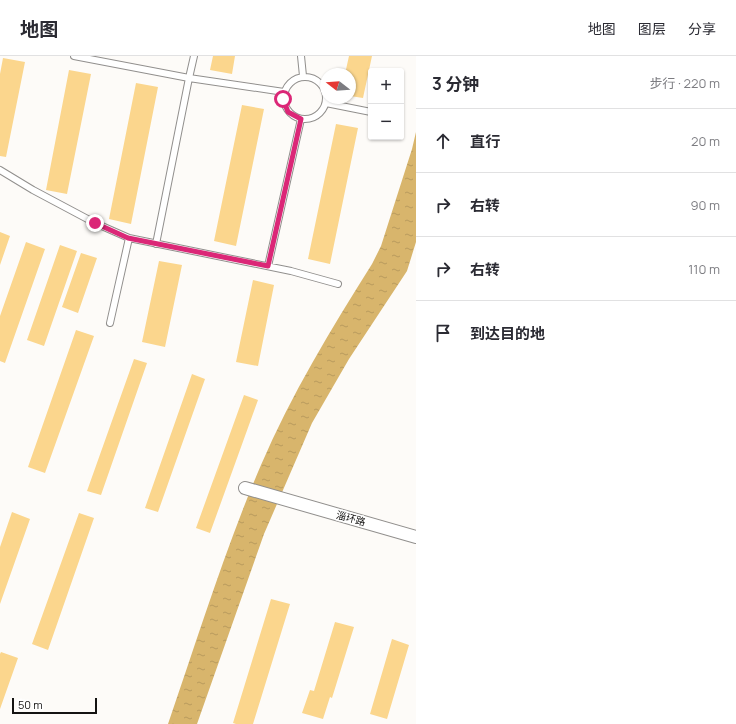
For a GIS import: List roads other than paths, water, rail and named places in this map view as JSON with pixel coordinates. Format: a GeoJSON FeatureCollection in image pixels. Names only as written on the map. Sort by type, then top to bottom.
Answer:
{"type":"FeatureCollection","features":[{"type":"Feature","properties":{"kind":"street","name":"淄环路"},"geometry":{"type":"LineString","coordinates":[[245,488],[416,537]]}},
{"type":"Feature","properties":{"kind":"lane"},"geometry":{"type":"LineString","coordinates":[[74,56],[189,78],[284,92]]}},
{"type":"Feature","properties":{"kind":"lane"},"geometry":{"type":"LineString","coordinates":[[156,244],[194,56]]}},
{"type":"Feature","properties":{"kind":"lane"},"geometry":{"type":"LineString","coordinates":[[301,56],[303,76]]}},
{"type":"Feature","properties":{"kind":"lane"},"geometry":{"type":"LineString","coordinates":[[320,83],[311,77],[303,76],[295,79],[288,84],[284,92],[283,99],[288,112],[301,119],[309,119],[316,116],[325,104]]}},
{"type":"Feature","properties":{"kind":"lane"},"geometry":{"type":"LineString","coordinates":[[331,104],[368,111]]}},
{"type":"Feature","properties":{"kind":"lane"},"geometry":{"type":"LineString","coordinates":[[268,266],[301,119]]}},
{"type":"Feature","properties":{"kind":"lane"},"geometry":{"type":"LineString","coordinates":[[0,170],[81,216],[128,238],[268,266],[338,284]]}},
{"type":"Feature","properties":{"kind":"lane"},"geometry":{"type":"LineString","coordinates":[[110,323],[128,238]]}},
{"type":"Feature","properties":{"kind":"water"},"geometry":{"type":"Polygon","coordinates":[[[416,132],[416,242],[407,271],[349,359],[312,423],[264,534],[197,724],[168,724],[224,561],[261,465],[298,388],[372,264],[381,246],[416,132]]]}}]}
